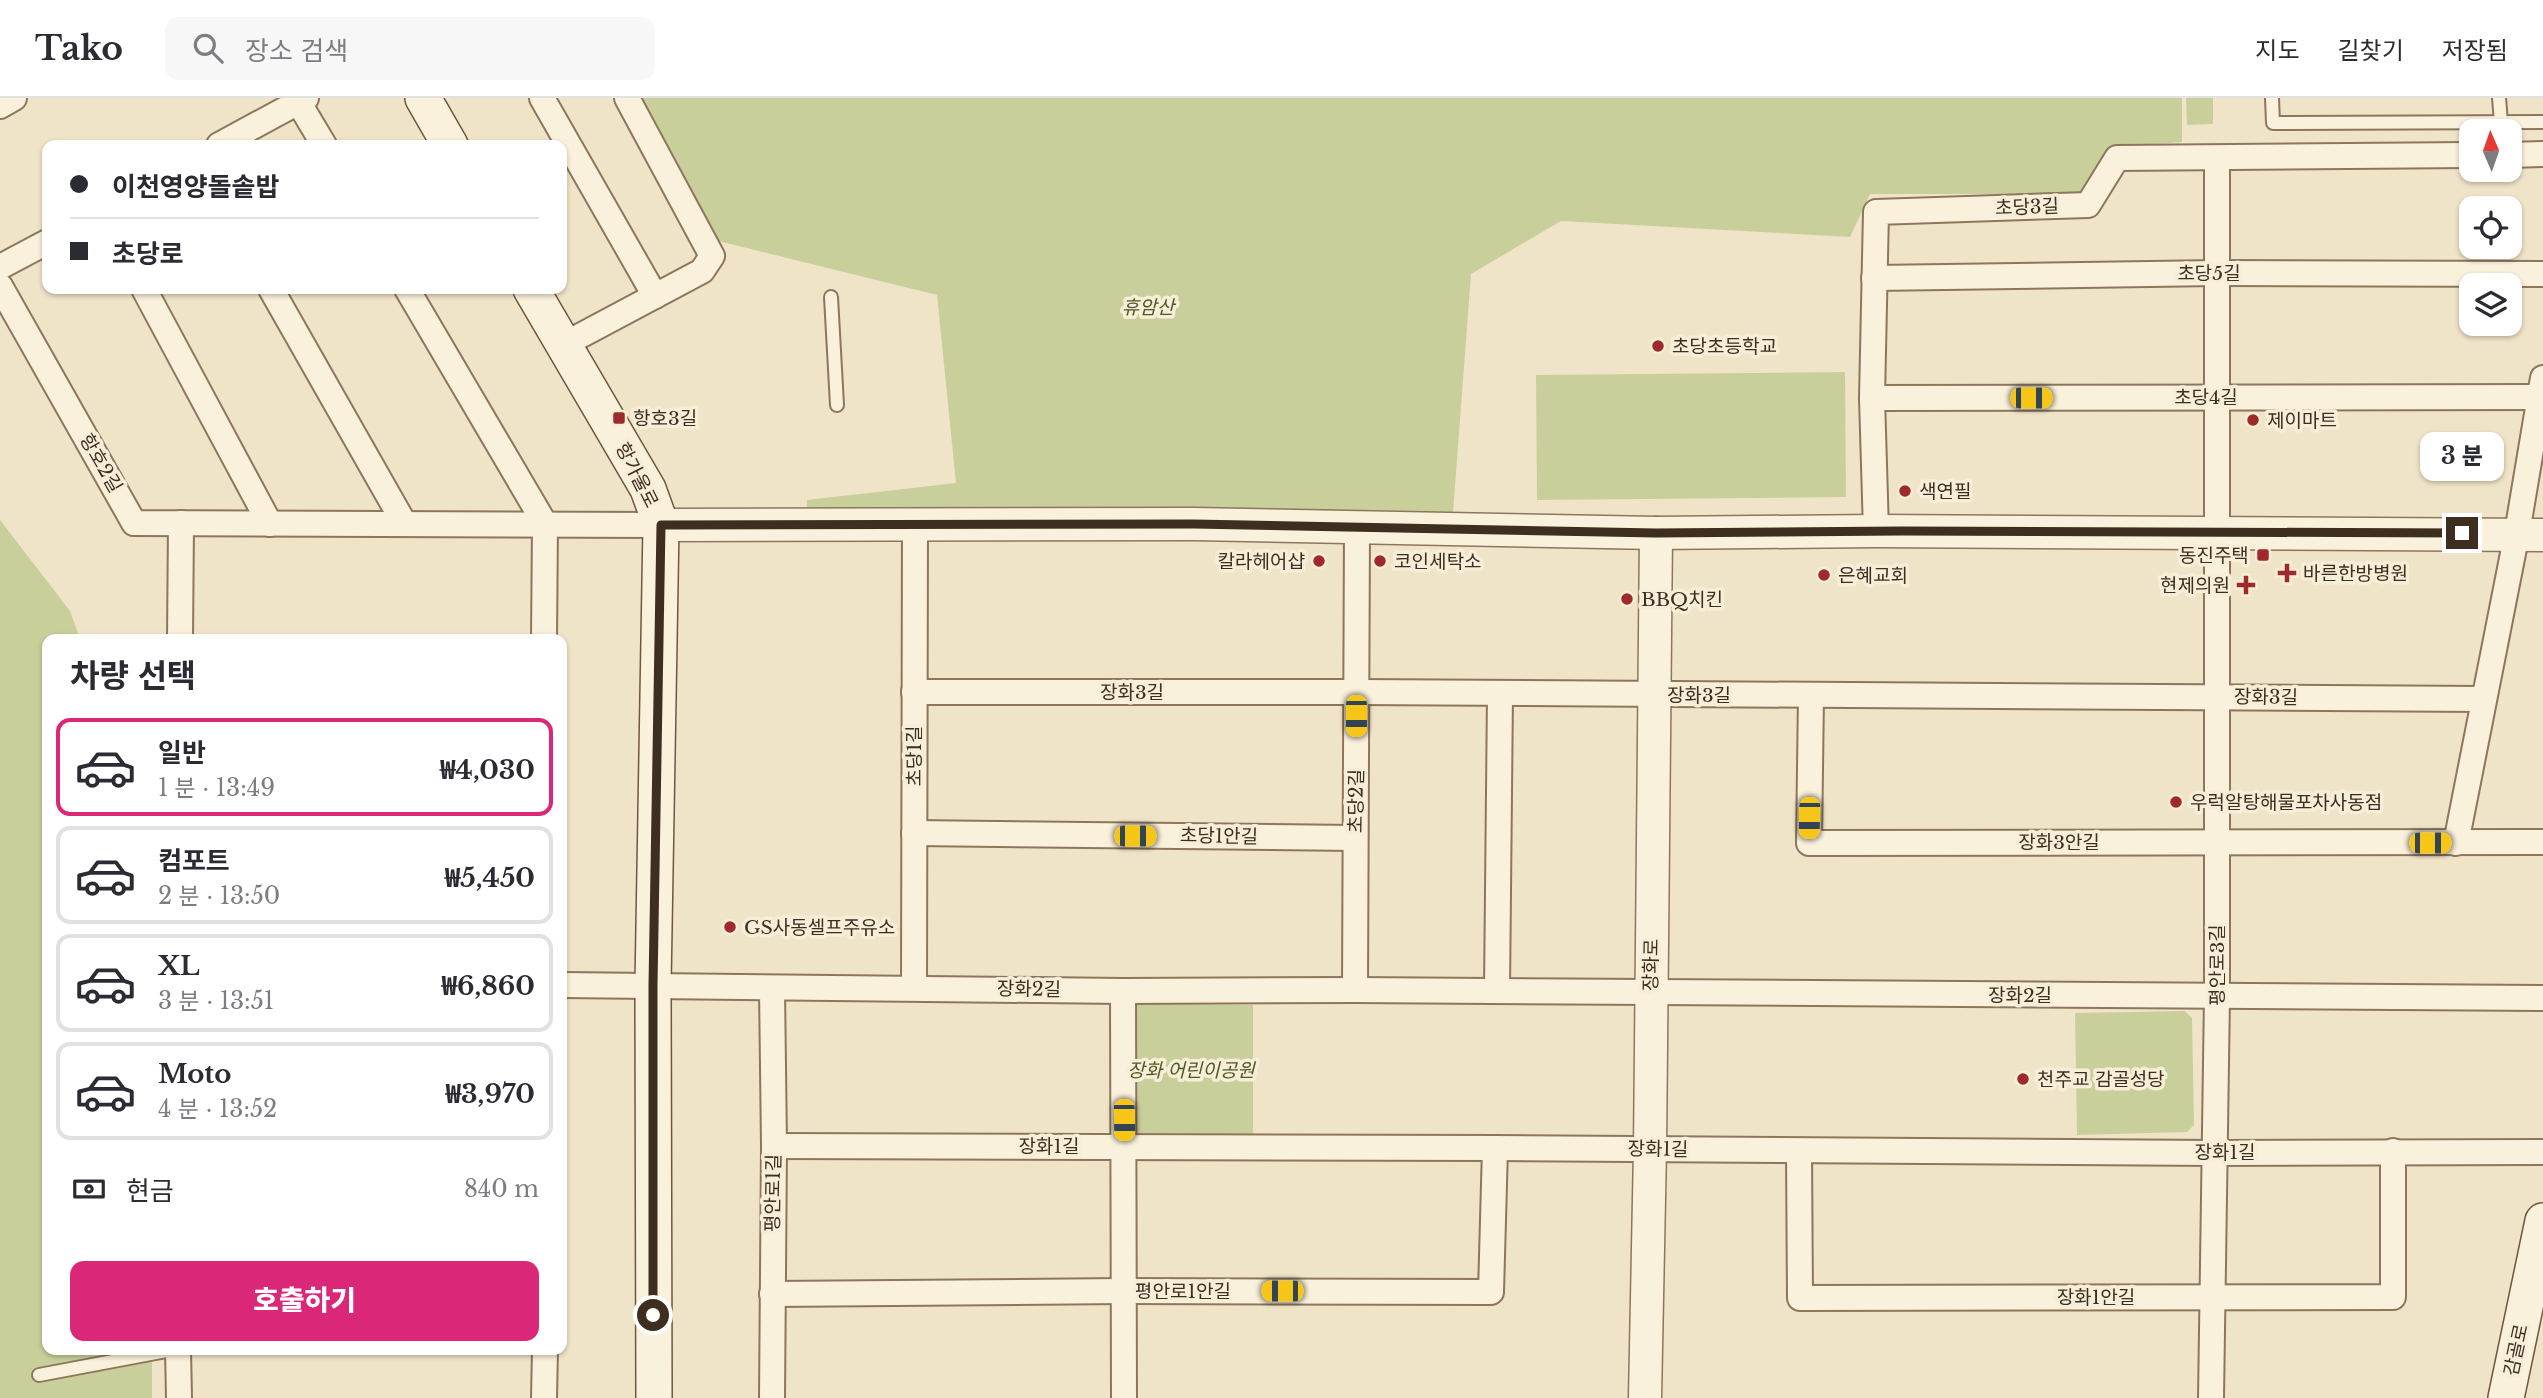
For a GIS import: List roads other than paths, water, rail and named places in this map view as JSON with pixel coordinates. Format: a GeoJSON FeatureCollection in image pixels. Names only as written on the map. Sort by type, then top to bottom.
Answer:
{"type":"FeatureCollection","features":[{"type":"Feature","properties":{"kind":"main road"},"geometry":{"type":"LineString","coordinates":[[423,98],[447,140]]}},
{"type":"Feature","properties":{"kind":"main road","name":"항가울로"},"geometry":{"type":"LineString","coordinates":[[534,294],[648,489],[661,525],[653,985],[653,1398]]}},
{"type":"Feature","properties":{"kind":"main road","name":"감골로"},"geometry":{"type":"LineString","coordinates":[[2506,1398],[2543,1221]]}},
{"type":"Feature","properties":{"kind":"main road","name":"감골로"},"geometry":{"type":"LineString","coordinates":[[2527,1398],[2543,1324]]}},
{"type":"Feature","properties":{"kind":"street"},"geometry":{"type":"LineString","coordinates":[[0,106],[14,98]]}},
{"type":"Feature","properties":{"kind":"street"},"geometry":{"type":"LineString","coordinates":[[542,98],[566,140]]}},
{"type":"Feature","properties":{"kind":"street"},"geometry":{"type":"LineString","coordinates":[[563,345],[702,271],[712,256],[627,98]]}},
{"type":"Feature","properties":{"kind":"street"},"geometry":{"type":"LineString","coordinates":[[228,140],[300,99],[321,140]]}},
{"type":"Feature","properties":{"kind":"street"},"geometry":{"type":"LineString","coordinates":[[567,142],[655,296]]}},
{"type":"Feature","properties":{"kind":"street"},"geometry":{"type":"LineString","coordinates":[[2522,155],[2543,154]]}},
{"type":"Feature","properties":{"kind":"street","name":"초당3길"},"geometry":{"type":"LineString","coordinates":[[1876,531],[1872,398],[1875,212],[2088,205],[2118,158],[2459,155]]}},
{"type":"Feature","properties":{"kind":"street","name":"평안로3길"},"geometry":{"type":"LineString","coordinates":[[2211,1398],[2217,996],[2217,159]]}},
{"type":"Feature","properties":{"kind":"street"},"geometry":{"type":"LineString","coordinates":[[0,268],[42,245]]}},
{"type":"Feature","properties":{"kind":"street","name":"초당5길"},"geometry":{"type":"LineString","coordinates":[[1874,278],[2217,273],[2543,274]]}},
{"type":"Feature","properties":{"kind":"street","name":"항호2길"},"geometry":{"type":"LineString","coordinates":[[0,286],[134,523],[661,525]]}},
{"type":"Feature","properties":{"kind":"street"},"geometry":{"type":"LineString","coordinates":[[148,294],[270,524]]}},
{"type":"Feature","properties":{"kind":"street"},"geometry":{"type":"LineString","coordinates":[[274,294],[404,523]]}},
{"type":"Feature","properties":{"kind":"street"},"geometry":{"type":"LineString","coordinates":[[410,294],[545,524],[544,634]]}},
{"type":"Feature","properties":{"kind":"street"},"geometry":{"type":"LineString","coordinates":[[2456,843],[2483,699],[2530,534],[2541,388]]}},
{"type":"Feature","properties":{"kind":"street","name":"초당4길"},"geometry":{"type":"LineString","coordinates":[[1872,398],[2217,397],[2541,388]]}},
{"type":"Feature","properties":{"kind":"street"},"geometry":{"type":"LineString","coordinates":[[180,634],[181,523]]}},
{"type":"Feature","properties":{"kind":"street","name":"초당1길"},"geometry":{"type":"LineString","coordinates":[[914,988],[915,523]]}},
{"type":"Feature","properties":{"kind":"street"},"geometry":{"type":"LineString","coordinates":[[661,525],[1194,524],[1656,533],[1876,531],[2530,534]]}},
{"type":"Feature","properties":{"kind":"street","name":"초당2길"},"geometry":{"type":"LineString","coordinates":[[1355,990],[1357,528]]}},
{"type":"Feature","properties":{"kind":"street","name":"장화로"},"geometry":{"type":"LineString","coordinates":[[1645,1398],[1656,533]]}},
{"type":"Feature","properties":{"kind":"street","name":"장화3길"},"geometry":{"type":"LineString","coordinates":[[914,692],[2483,699]]}},
{"type":"Feature","properties":{"kind":"street"},"geometry":{"type":"LineString","coordinates":[[1497,991],[1500,693]]}},
{"type":"Feature","properties":{"kind":"street","name":"장화3안길"},"geometry":{"type":"LineString","coordinates":[[1811,695],[1808,843],[2543,842]]}},
{"type":"Feature","properties":{"kind":"street","name":"초당1안길"},"geometry":{"type":"LineString","coordinates":[[915,833],[1355,838]]}},
{"type":"Feature","properties":{"kind":"street","name":"장화2길"},"geometry":{"type":"LineString","coordinates":[[567,985],[1123,991],[1355,990],[2543,998]]}},
{"type":"Feature","properties":{"kind":"street","name":"평안로1길"},"geometry":{"type":"LineString","coordinates":[[772,988],[772,1398]]}},
{"type":"Feature","properties":{"kind":"street"},"geometry":{"type":"LineString","coordinates":[[1123,991],[1124,1398]]}},
{"type":"Feature","properties":{"kind":"street","name":"장화1길"},"geometry":{"type":"LineString","coordinates":[[774,1146],[2215,1153],[2543,1152]]}},
{"type":"Feature","properties":{"kind":"street","name":"평안로1안길"},"geometry":{"type":"LineString","coordinates":[[772,1294],[1491,1292],[1495,1148]]}},
{"type":"Feature","properties":{"kind":"street","name":"장화1안길"},"geometry":{"type":"LineString","coordinates":[[1799,1151],[1800,1298],[2393,1297],[2393,1151]]}},
{"type":"Feature","properties":{"kind":"street"},"geometry":{"type":"LineString","coordinates":[[178,1355],[180,1398]]}},
{"type":"Feature","properties":{"kind":"street"},"geometry":{"type":"LineString","coordinates":[[544,1398],[545,1355]]}},
{"type":"Feature","properties":{"kind":"lane"},"geometry":{"type":"LineString","coordinates":[[2272,98],[2273,123],[2459,122]]}},
{"type":"Feature","properties":{"kind":"lane"},"geometry":{"type":"LineString","coordinates":[[2499,98],[2501,119]]}},
{"type":"Feature","properties":{"kind":"lane"},"geometry":{"type":"LineString","coordinates":[[2522,122],[2543,122]]}},
{"type":"Feature","properties":{"kind":"lane"},"geometry":{"type":"LineString","coordinates":[[831,296],[837,405]]}},
{"type":"Feature","properties":{"kind":"lane"},"geometry":{"type":"LineString","coordinates":[[39,1375],[146,1355]]}},
{"type":"Feature","properties":{"kind":"place","name":"초당초등학교"},"geometry":{"type":"Point","coordinates":[1658,346]}},
{"type":"Feature","properties":{"kind":"place","name":"항호3길"},"geometry":{"type":"Point","coordinates":[619,418]}},
{"type":"Feature","properties":{"kind":"place","name":"제이마트"},"geometry":{"type":"Point","coordinates":[2253,420]}},
{"type":"Feature","properties":{"kind":"place","name":"색연필"},"geometry":{"type":"Point","coordinates":[1905,491]}},
{"type":"Feature","properties":{"kind":"place","name":"동진주택"},"geometry":{"type":"Point","coordinates":[2263,555]}},
{"type":"Feature","properties":{"kind":"place","name":"칼라헤어샵"},"geometry":{"type":"Point","coordinates":[1319,561]}},
{"type":"Feature","properties":{"kind":"place","name":"코인세탁소"},"geometry":{"type":"Point","coordinates":[1380,561]}},
{"type":"Feature","properties":{"kind":"place","name":"바른한방병원"},"geometry":{"type":"Point","coordinates":[2287,573]}},
{"type":"Feature","properties":{"kind":"place","name":"은혜교회"},"geometry":{"type":"Point","coordinates":[1824,575]}},
{"type":"Feature","properties":{"kind":"place","name":"현제의원"},"geometry":{"type":"Point","coordinates":[2246,585]}},
{"type":"Feature","properties":{"kind":"place","name":"BBQ치킨"},"geometry":{"type":"Point","coordinates":[1627,599]}},
{"type":"Feature","properties":{"kind":"place","name":"우럭알탕해물포차사동점"},"geometry":{"type":"Point","coordinates":[2176,802]}},
{"type":"Feature","properties":{"kind":"place","name":"GS사동셀프주유소"},"geometry":{"type":"Point","coordinates":[730,927]}},
{"type":"Feature","properties":{"kind":"place","name":"천주교 감골성당"},"geometry":{"type":"Point","coordinates":[2023,1079]}},
{"type":"Feature","properties":{"kind":"park label","name":"휴암산"},"geometry":{"type":"Point","coordinates":[1148,307]}},
{"type":"Feature","properties":{"kind":"park label","name":"장화 어린이공원"},"geometry":{"type":"Point","coordinates":[1191,1070]}}]}
